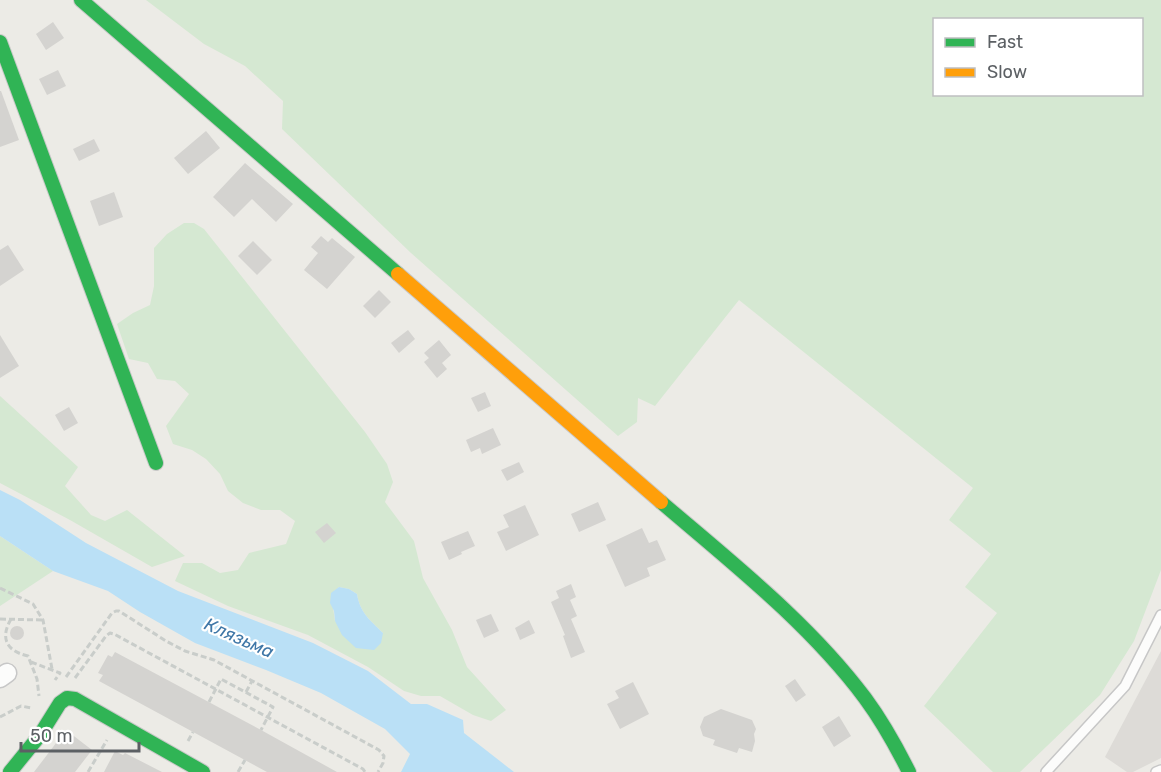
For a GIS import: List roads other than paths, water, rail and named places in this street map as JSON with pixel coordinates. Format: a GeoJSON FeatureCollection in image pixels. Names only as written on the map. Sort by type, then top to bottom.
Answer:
{"type":"FeatureCollection","features":[{"type":"Feature","properties":{"kind":"street"},"geometry":{"type":"LineString","coordinates":[[81,0],[754,582],[821,647],[859,690],[909,772]]}},
{"type":"Feature","properties":{"kind":"street"},"geometry":{"type":"LineString","coordinates":[[0,42],[156,463]]}},
{"type":"Feature","properties":{"kind":"street"},"geometry":{"type":"LineString","coordinates":[[10,772],[40,735],[60,703],[68,698],[75,699],[204,772]]}},
{"type":"Feature","properties":{"kind":"lane"},"geometry":{"type":"LineString","coordinates":[[1046,772],[1125,686],[1161,615]]}},
{"type":"Feature","properties":{"kind":"lane"},"geometry":{"type":"LineString","coordinates":[[1156,772],[1161,770]]}},
{"type":"Feature","properties":{"kind":"water","name":"Клязьма"},"geometry":{"type":"Polygon","coordinates":[[[0,490],[20,500],[86,543],[178,591],[313,643],[368,671],[411,704],[427,704],[463,720],[464,733],[514,772],[401,772],[410,754],[385,729],[321,693],[195,643],[108,591],[53,571],[0,536],[0,490]]]}},
{"type":"Feature","properties":{"kind":"water"},"geometry":{"type":"Polygon","coordinates":[[[339,587],[357,594],[363,611],[383,633],[381,643],[374,650],[356,648],[342,635],[330,603],[331,593],[339,587]]]}}]}
